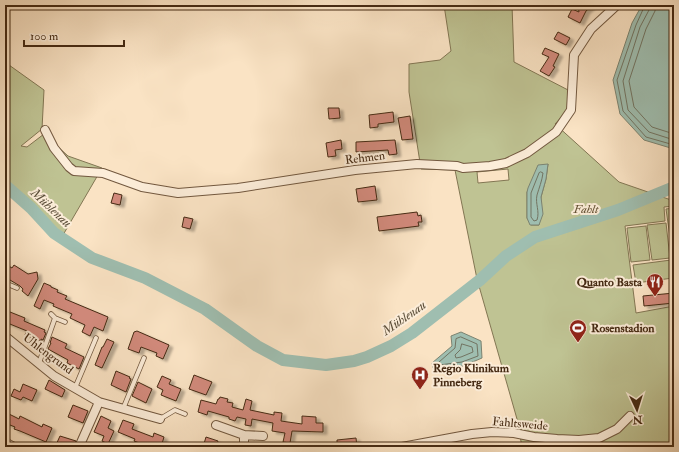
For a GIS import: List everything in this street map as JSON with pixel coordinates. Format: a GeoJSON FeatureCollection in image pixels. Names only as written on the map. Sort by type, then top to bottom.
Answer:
{"type":"FeatureCollection","features":[{"type":"Feature","properties":{"kind":"street","name":"Rehmen"},"geometry":{"type":"LineString","coordinates":[[44,130],[54,148],[74,171],[103,173],[142,187],[178,193],[238,188],[355,170],[417,164],[457,166],[463,168],[506,163],[526,153],[556,132],[571,110],[574,55],[591,29],[617,5]]}},
{"type":"Feature","properties":{"kind":"street","name":"Uhlengrund"},"geometry":{"type":"LineString","coordinates":[[5,336],[54,376],[99,402],[160,419]]}},
{"type":"Feature","properties":{"kind":"street"},"geometry":{"type":"LineString","coordinates":[[79,447],[99,402]]}},
{"type":"Feature","properties":{"kind":"street","name":"Fahltsweide"},"geometry":{"type":"LineString","coordinates":[[402,447],[472,434],[492,432],[514,433],[557,439],[579,440],[600,438],[617,429],[630,416]]}},
{"type":"Feature","properties":{"kind":"street"},"geometry":{"type":"LineString","coordinates":[[216,425],[244,435],[263,436]]}},
{"type":"Feature","properties":{"kind":"street"},"geometry":{"type":"LineString","coordinates":[[244,435],[244,447]]}},
{"type":"Feature","properties":{"kind":"street"},"geometry":{"type":"LineString","coordinates":[[5,442],[14,447]]}},
{"type":"Feature","properties":{"kind":"lane"},"geometry":{"type":"LineString","coordinates":[[5,283],[17,288]]}},
{"type":"Feature","properties":{"kind":"lane"},"geometry":{"type":"LineString","coordinates":[[51,314],[55,318],[65,322]]}},
{"type":"Feature","properties":{"kind":"lane"},"geometry":{"type":"LineString","coordinates":[[39,363],[55,318]]}},
{"type":"Feature","properties":{"kind":"lane"},"geometry":{"type":"LineString","coordinates":[[75,388],[96,338]]}},
{"type":"Feature","properties":{"kind":"lane"},"geometry":{"type":"LineString","coordinates":[[123,409],[144,358]]}},
{"type":"Feature","properties":{"kind":"lane"},"geometry":{"type":"LineString","coordinates":[[160,419],[175,410],[185,414]]}},
{"type":"Feature","properties":{"kind":"green space","name":"Fahlt"},"geometry":{"type":"Polygon","coordinates":[[[444,5],[512,5],[514,62],[570,91],[568,110],[555,124],[619,182],[674,201],[674,206],[664,207],[665,221],[625,226],[636,313],[674,306],[674,447],[522,447],[517,419],[477,279],[455,170],[421,169],[409,92],[409,64],[440,60],[451,51],[444,5]],[[548,164],[527,192],[527,218],[531,225],[539,225],[541,197],[548,164]],[[508,169],[477,172],[478,183],[509,180],[508,169]]]}},
{"type":"Feature","properties":{"kind":"green space"},"geometry":{"type":"Polygon","coordinates":[[[5,57],[9,65],[44,90],[42,129],[21,146],[27,147],[44,134],[68,156],[102,168],[63,235],[33,205],[5,181],[5,57]]]}},
{"type":"Feature","properties":{"kind":"green space"},"geometry":{"type":"Polygon","coordinates":[[[674,208],[674,243],[671,244],[666,209],[674,208]]]}},
{"type":"Feature","properties":{"kind":"green space"},"geometry":{"type":"Polygon","coordinates":[[[666,223],[670,258],[652,260],[647,225],[666,223]]]}},
{"type":"Feature","properties":{"kind":"green space"},"geometry":{"type":"Polygon","coordinates":[[[646,226],[650,260],[631,262],[627,228],[646,226]]]}},
{"type":"Feature","properties":{"kind":"green space"},"geometry":{"type":"Polygon","coordinates":[[[671,260],[673,278],[636,283],[633,265],[671,260]]]}},
{"type":"Feature","properties":{"kind":"water"},"geometry":{"type":"Polygon","coordinates":[[[642,5],[674,5],[674,149],[644,140],[620,114],[613,80],[632,23],[642,5]]]}},
{"type":"Feature","properties":{"kind":"water"},"geometry":{"type":"Polygon","coordinates":[[[548,164],[541,197],[543,214],[539,225],[530,225],[527,218],[528,188],[538,165],[548,164]]]}},
{"type":"Feature","properties":{"kind":"water"},"geometry":{"type":"Polygon","coordinates":[[[461,332],[481,341],[482,358],[463,366],[449,367],[440,370],[433,368],[432,363],[452,346],[451,336],[461,332]]]}},
{"type":"Feature","properties":{"kind":"building"},"geometry":{"type":"Polygon","coordinates":[[[578,5],[593,5],[586,11],[580,23],[568,17],[572,9],[579,12],[578,5]]]}},
{"type":"Feature","properties":{"kind":"building"},"geometry":{"type":"Polygon","coordinates":[[[558,32],[570,38],[566,45],[554,39],[558,32]]]}},
{"type":"Feature","properties":{"kind":"building"},"geometry":{"type":"Polygon","coordinates":[[[545,48],[559,54],[553,66],[555,67],[549,76],[540,71],[549,57],[542,54],[545,48]]]}},
{"type":"Feature","properties":{"kind":"building"},"geometry":{"type":"Polygon","coordinates":[[[328,108],[339,108],[340,118],[329,119],[328,108]]]}},
{"type":"Feature","properties":{"kind":"building"},"geometry":{"type":"Polygon","coordinates":[[[393,112],[394,122],[378,124],[378,127],[370,128],[369,115],[393,112]]]}},
{"type":"Feature","properties":{"kind":"building"},"geometry":{"type":"Polygon","coordinates":[[[410,116],[413,139],[402,140],[398,118],[410,116]]]}},
{"type":"Feature","properties":{"kind":"building"},"geometry":{"type":"Polygon","coordinates":[[[341,140],[342,149],[335,150],[336,156],[328,157],[326,143],[341,140]]]}},
{"type":"Feature","properties":{"kind":"building"},"geometry":{"type":"Polygon","coordinates":[[[395,140],[397,154],[389,155],[388,150],[356,152],[356,142],[395,140]]]}},
{"type":"Feature","properties":{"kind":"building"},"geometry":{"type":"Polygon","coordinates":[[[375,186],[377,200],[358,202],[356,189],[375,186]]]}},
{"type":"Feature","properties":{"kind":"building"},"geometry":{"type":"Polygon","coordinates":[[[114,193],[122,195],[120,205],[111,203],[114,193]]]}},
{"type":"Feature","properties":{"kind":"building"},"geometry":{"type":"Polygon","coordinates":[[[417,212],[418,216],[421,215],[422,222],[418,222],[419,226],[379,231],[377,217],[417,212]]]}},
{"type":"Feature","properties":{"kind":"building"},"geometry":{"type":"Polygon","coordinates":[[[184,217],[193,219],[190,229],[182,227],[184,217]]]}},
{"type":"Feature","properties":{"kind":"building"},"geometry":{"type":"Polygon","coordinates":[[[5,264],[12,268],[14,265],[28,274],[37,272],[38,279],[28,296],[22,291],[23,289],[20,286],[5,277],[5,264]]]}},
{"type":"Feature","properties":{"kind":"building"},"geometry":{"type":"Polygon","coordinates":[[[44,283],[58,290],[57,292],[67,296],[65,299],[108,317],[103,331],[94,327],[90,336],[82,332],[85,325],[70,318],[72,314],[53,306],[54,304],[44,300],[40,309],[34,306],[44,283]]]}},
{"type":"Feature","properties":{"kind":"building"},"geometry":{"type":"Polygon","coordinates":[[[674,293],[674,303],[644,306],[643,296],[674,293]]]}},
{"type":"Feature","properties":{"kind":"building"},"geometry":{"type":"Polygon","coordinates":[[[5,310],[25,318],[24,321],[45,330],[44,332],[46,333],[43,340],[41,339],[41,341],[25,335],[27,331],[5,322],[5,310]]]}},
{"type":"Feature","properties":{"kind":"building"},"geometry":{"type":"Polygon","coordinates":[[[137,331],[169,345],[163,359],[156,356],[157,353],[141,347],[139,353],[128,349],[134,332],[137,331]]]}},
{"type":"Feature","properties":{"kind":"building"},"geometry":{"type":"Polygon","coordinates":[[[52,337],[67,344],[65,348],[84,357],[79,369],[67,363],[68,360],[48,349],[52,337]]]}},
{"type":"Feature","properties":{"kind":"building"},"geometry":{"type":"Polygon","coordinates":[[[107,339],[114,342],[102,368],[95,365],[107,339]]]}},
{"type":"Feature","properties":{"kind":"building"},"geometry":{"type":"Polygon","coordinates":[[[116,371],[130,377],[129,378],[131,379],[126,392],[111,385],[116,371]]]}},
{"type":"Feature","properties":{"kind":"building"},"geometry":{"type":"Polygon","coordinates":[[[194,375],[212,382],[206,395],[189,389],[194,375]]]}},
{"type":"Feature","properties":{"kind":"building"},"geometry":{"type":"Polygon","coordinates":[[[162,376],[171,380],[169,384],[181,389],[176,401],[161,395],[163,390],[157,387],[162,376]]]}},
{"type":"Feature","properties":{"kind":"building"},"geometry":{"type":"Polygon","coordinates":[[[49,380],[65,390],[62,397],[45,389],[49,380]]]}},
{"type":"Feature","properties":{"kind":"building"},"geometry":{"type":"Polygon","coordinates":[[[138,382],[152,389],[146,403],[132,396],[138,382]]]}},
{"type":"Feature","properties":{"kind":"building"},"geometry":{"type":"Polygon","coordinates":[[[23,384],[37,390],[32,401],[23,397],[21,400],[11,396],[14,389],[20,392],[23,384]]]}},
{"type":"Feature","properties":{"kind":"building"},"geometry":{"type":"Polygon","coordinates":[[[220,397],[228,399],[227,402],[233,403],[232,407],[243,410],[246,399],[252,401],[250,410],[274,415],[274,412],[282,413],[281,421],[302,424],[302,416],[316,417],[316,423],[323,423],[323,432],[292,431],[290,443],[283,442],[285,433],[272,431],[273,423],[252,419],[251,426],[245,425],[246,419],[237,417],[235,421],[229,419],[229,417],[208,411],[207,415],[198,412],[201,400],[216,404],[220,397]]]}},
{"type":"Feature","properties":{"kind":"building"},"geometry":{"type":"Polygon","coordinates":[[[73,405],[88,411],[83,423],[68,417],[73,405]]]}},
{"type":"Feature","properties":{"kind":"building"},"geometry":{"type":"Polygon","coordinates":[[[9,414],[19,419],[20,416],[42,427],[43,424],[52,428],[46,442],[14,429],[15,427],[5,423],[9,414]]]}},
{"type":"Feature","properties":{"kind":"building"},"geometry":{"type":"Polygon","coordinates":[[[101,416],[111,421],[108,428],[114,431],[108,444],[102,441],[104,436],[94,432],[101,416]]]}},
{"type":"Feature","properties":{"kind":"building"},"geometry":{"type":"Polygon","coordinates":[[[123,420],[134,424],[132,429],[153,437],[154,433],[164,437],[161,447],[150,447],[134,441],[135,439],[118,432],[123,420]]]}},
{"type":"Feature","properties":{"kind":"building"},"geometry":{"type":"Polygon","coordinates":[[[60,436],[76,441],[74,447],[55,447],[60,436]]]}},
{"type":"Feature","properties":{"kind":"building"},"geometry":{"type":"Polygon","coordinates":[[[206,437],[218,441],[216,447],[203,447],[206,437]]]}},
{"type":"Feature","properties":{"kind":"building"},"geometry":{"type":"Polygon","coordinates":[[[356,438],[357,447],[337,447],[337,440],[356,438]]]}},
{"type":"Feature","properties":{"kind":"waterway","name":"Mühlenau"},"geometry":{"type":"LineString","coordinates":[[5,185],[31,208],[54,233],[92,258],[145,278],[205,309],[257,346],[283,360],[326,365],[354,361],[391,346],[412,333],[480,280],[506,256],[535,237],[618,210],[674,187]]}},
{"type":"Feature","properties":{"kind":"place","name":"Quanto Basta"},"geometry":{"type":"Point","coordinates":[655,297]}},
{"type":"Feature","properties":{"kind":"place","name":"Rosenstadion"},"geometry":{"type":"Point","coordinates":[578,343]}},
{"type":"Feature","properties":{"kind":"place","name":"Regio Klinikum Pinneberg"},"geometry":{"type":"Point","coordinates":[420,390]}}]}
